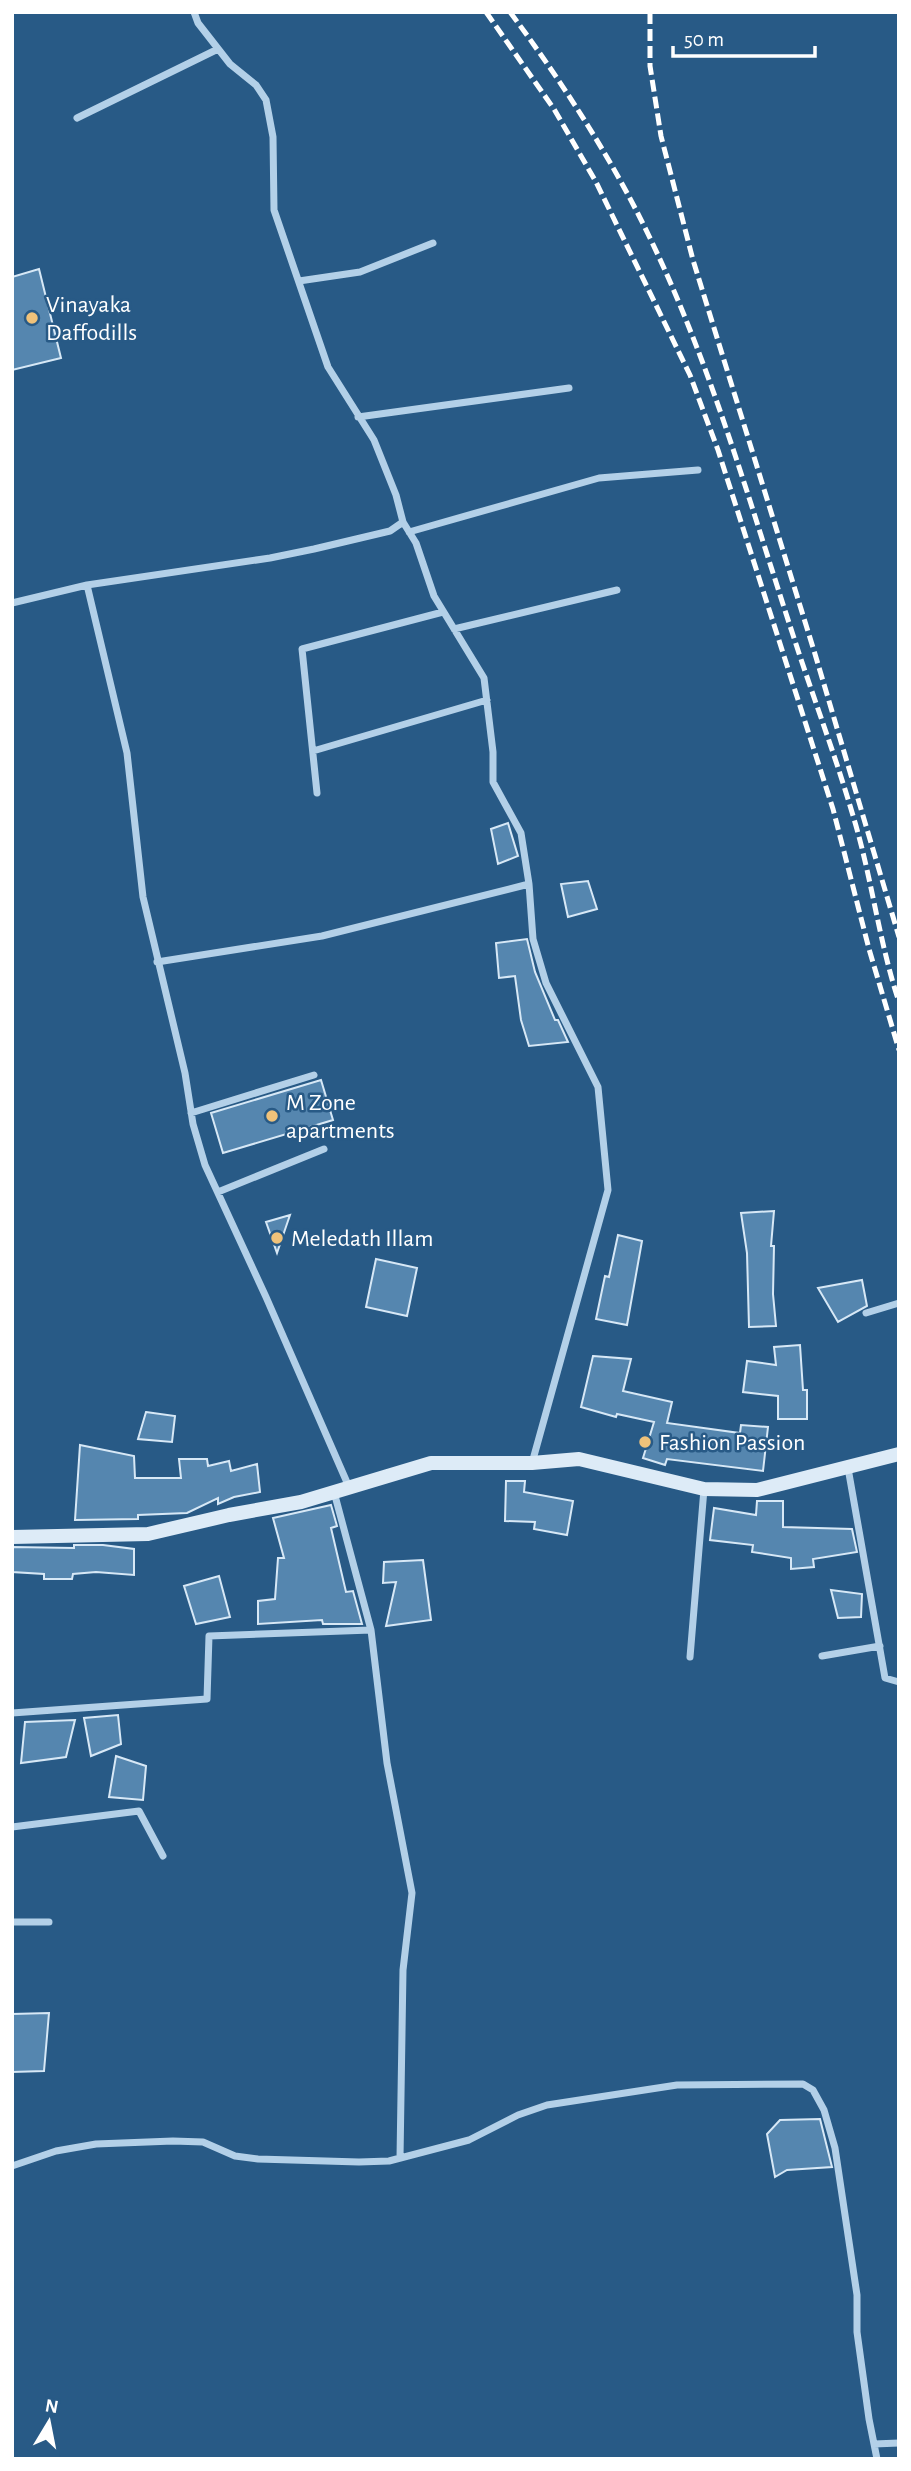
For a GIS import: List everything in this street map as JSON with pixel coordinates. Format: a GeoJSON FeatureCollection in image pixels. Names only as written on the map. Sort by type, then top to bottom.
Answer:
{"type":"FeatureCollection","features":[{"type":"Feature","properties":{"kind":"main road"},"geometry":{"type":"LineString","coordinates":[[12,1537],[148,1534],[301,1502],[431,1463],[532,1463],[579,1458],[704,1489],[757,1490],[899,1454]]}},
{"type":"Feature","properties":{"kind":"street"},"geometry":{"type":"LineString","coordinates":[[194,12],[198,23],[230,64],[257,85],[266,100],[273,137],[274,211],[328,367],[374,440],[396,495],[403,522],[416,543],[434,596],[484,678],[494,752],[493,782],[522,833],[530,884],[533,939],[546,983],[598,1087],[608,1190],[532,1463]]}},
{"type":"Feature","properties":{"kind":"street"},"geometry":{"type":"LineString","coordinates":[[77,118],[218,49]]}},
{"type":"Feature","properties":{"kind":"street"},"geometry":{"type":"LineString","coordinates":[[299,281],[360,272],[433,243]]}},
{"type":"Feature","properties":{"kind":"street"},"geometry":{"type":"LineString","coordinates":[[358,417],[569,388]]}},
{"type":"Feature","properties":{"kind":"street"},"geometry":{"type":"LineString","coordinates":[[409,531],[599,478],[698,470]]}},
{"type":"Feature","properties":{"kind":"street"},"geometry":{"type":"LineString","coordinates":[[12,603],[87,585],[314,550],[390,531],[403,522]]}},
{"type":"Feature","properties":{"kind":"street"},"geometry":{"type":"LineString","coordinates":[[87,585],[94,625],[127,753],[139,880],[205,1165],[349,1487]]}},
{"type":"Feature","properties":{"kind":"street"},"geometry":{"type":"LineString","coordinates":[[454,629],[617,590]]}},
{"type":"Feature","properties":{"kind":"street"},"geometry":{"type":"LineString","coordinates":[[317,793],[302,649],[443,612]]}},
{"type":"Feature","properties":{"kind":"street"},"geometry":{"type":"LineString","coordinates":[[313,751],[487,700]]}},
{"type":"Feature","properties":{"kind":"street"},"geometry":{"type":"LineString","coordinates":[[157,962],[322,936],[530,884]]}},
{"type":"Feature","properties":{"kind":"street"},"geometry":{"type":"LineString","coordinates":[[191,1113],[314,1075]]}},
{"type":"Feature","properties":{"kind":"street"},"geometry":{"type":"LineString","coordinates":[[218,1192],[324,1149]]}},
{"type":"Feature","properties":{"kind":"street"},"geometry":{"type":"LineString","coordinates":[[866,1313],[899,1303]]}},
{"type":"Feature","properties":{"kind":"street"},"geometry":{"type":"LineString","coordinates":[[848,1468],[884,1678],[899,1682]]}},
{"type":"Feature","properties":{"kind":"street"},"geometry":{"type":"LineString","coordinates":[[690,1657],[704,1489]]}},
{"type":"Feature","properties":{"kind":"street"},"geometry":{"type":"LineString","coordinates":[[334,1492],[370,1630],[387,1763],[412,1894],[403,1970],[400,2158]]}},
{"type":"Feature","properties":{"kind":"street"},"geometry":{"type":"LineString","coordinates":[[12,1713],[207,1699],[209,1636],[370,1630]]}},
{"type":"Feature","properties":{"kind":"street"},"geometry":{"type":"LineString","coordinates":[[822,1656],[880,1646]]}},
{"type":"Feature","properties":{"kind":"street"},"geometry":{"type":"LineString","coordinates":[[12,1826],[139,1811],[163,1856]]}},
{"type":"Feature","properties":{"kind":"street"},"geometry":{"type":"LineString","coordinates":[[12,1922],[49,1922]]}},
{"type":"Feature","properties":{"kind":"street"},"geometry":{"type":"LineString","coordinates":[[12,2166],[56,2151],[96,2144],[173,2141],[203,2142],[235,2156],[286,2161],[359,2162],[400,2158],[469,2140],[518,2115],[560,2103],[677,2085],[803,2084],[813,2090],[824,2110],[835,2148],[854,2274],[857,2332],[877,2459]]}},
{"type":"Feature","properties":{"kind":"street"},"geometry":{"type":"LineString","coordinates":[[874,2444],[899,2443]]}},
{"type":"Feature","properties":{"kind":"building","name":"Vinayaka Daffodills"},"geometry":{"type":"Polygon","coordinates":[[[39,269],[61,358],[12,370],[12,277],[39,269]]]}},
{"type":"Feature","properties":{"kind":"building"},"geometry":{"type":"Polygon","coordinates":[[[508,823],[518,856],[498,864],[491,829],[508,823]]]}},
{"type":"Feature","properties":{"kind":"building"},"geometry":{"type":"Polygon","coordinates":[[[588,881],[597,909],[568,917],[561,884],[588,881]]]}},
{"type":"Feature","properties":{"kind":"building"},"geometry":{"type":"Polygon","coordinates":[[[527,939],[535,972],[555,1020],[558,1020],[568,1042],[529,1046],[521,1020],[515,976],[499,978],[496,943],[527,939]]]}},
{"type":"Feature","properties":{"kind":"building","name":"M Zone apartments"},"geometry":{"type":"Polygon","coordinates":[[[321,1080],[333,1120],[223,1153],[211,1113],[321,1080]]]}},
{"type":"Feature","properties":{"kind":"building"},"geometry":{"type":"Polygon","coordinates":[[[774,1211],[771,1246],[774,1246],[773,1294],[776,1326],[749,1327],[747,1253],[741,1213],[774,1211]]]}},
{"type":"Feature","properties":{"kind":"building","name":"Meledath Illam"},"geometry":{"type":"Polygon","coordinates":[[[290,1215],[277,1253],[266,1222],[290,1215]]]}},
{"type":"Feature","properties":{"kind":"building"},"geometry":{"type":"Polygon","coordinates":[[[618,1235],[642,1241],[627,1325],[596,1319],[605,1276],[609,1277],[618,1235]]]}},
{"type":"Feature","properties":{"kind":"building"},"geometry":{"type":"Polygon","coordinates":[[[376,1259],[417,1268],[407,1316],[366,1307],[376,1259]]]}},
{"type":"Feature","properties":{"kind":"building"},"geometry":{"type":"Polygon","coordinates":[[[862,1280],[867,1306],[838,1322],[818,1288],[862,1280]]]}},
{"type":"Feature","properties":{"kind":"building"},"geometry":{"type":"Polygon","coordinates":[[[800,1345],[803,1390],[807,1390],[807,1419],[778,1419],[778,1396],[743,1392],[747,1361],[776,1365],[774,1347],[800,1345]]]}},
{"type":"Feature","properties":{"kind":"building"},"geometry":{"type":"Polygon","coordinates":[[[593,1356],[631,1359],[623,1391],[672,1402],[667,1423],[740,1433],[741,1425],[768,1427],[763,1471],[667,1459],[665,1465],[643,1458],[654,1422],[617,1414],[616,1417],[581,1407],[593,1356]]]}},
{"type":"Feature","properties":{"kind":"building"},"geometry":{"type":"Polygon","coordinates":[[[146,1412],[175,1416],[172,1442],[138,1439],[146,1412]]]}},
{"type":"Feature","properties":{"kind":"building"},"geometry":{"type":"Polygon","coordinates":[[[80,1445],[134,1456],[135,1478],[181,1478],[179,1459],[207,1459],[208,1466],[229,1461],[231,1471],[257,1464],[260,1492],[234,1497],[218,1504],[218,1498],[187,1513],[138,1515],[138,1519],[75,1520],[80,1445]]]}},
{"type":"Feature","properties":{"kind":"building"},"geometry":{"type":"Polygon","coordinates":[[[506,1481],[525,1481],[524,1492],[573,1501],[567,1535],[534,1529],[535,1522],[505,1521],[506,1481]]]}},
{"type":"Feature","properties":{"kind":"building"},"geometry":{"type":"Polygon","coordinates":[[[757,1501],[783,1501],[783,1527],[852,1529],[857,1552],[813,1559],[814,1567],[791,1569],[791,1558],[752,1552],[753,1545],[710,1540],[714,1508],[756,1515],[757,1501]]]}},
{"type":"Feature","properties":{"kind":"building"},"geometry":{"type":"Polygon","coordinates":[[[331,1505],[337,1526],[331,1528],[346,1592],[353,1591],[362,1624],[323,1624],[322,1620],[258,1624],[258,1601],[275,1599],[278,1558],[284,1558],[273,1518],[331,1505]]]}},
{"type":"Feature","properties":{"kind":"building"},"geometry":{"type":"Polygon","coordinates":[[[74,1545],[134,1549],[134,1575],[96,1572],[73,1574],[72,1579],[44,1579],[44,1574],[12,1572],[13,1547],[74,1548],[74,1545]]]}},
{"type":"Feature","properties":{"kind":"building"},"geometry":{"type":"Polygon","coordinates":[[[423,1560],[431,1620],[386,1626],[396,1582],[383,1583],[384,1562],[423,1560]]]}},
{"type":"Feature","properties":{"kind":"building"},"geometry":{"type":"Polygon","coordinates":[[[219,1576],[230,1617],[196,1624],[184,1586],[219,1576]]]}},
{"type":"Feature","properties":{"kind":"building"},"geometry":{"type":"Polygon","coordinates":[[[831,1590],[862,1594],[861,1617],[838,1618],[831,1590]]]}},
{"type":"Feature","properties":{"kind":"building"},"geometry":{"type":"Polygon","coordinates":[[[118,1715],[121,1744],[91,1756],[84,1718],[118,1715]]]}},
{"type":"Feature","properties":{"kind":"building"},"geometry":{"type":"Polygon","coordinates":[[[75,1720],[66,1757],[21,1763],[25,1722],[75,1720]]]}},
{"type":"Feature","properties":{"kind":"building"},"geometry":{"type":"Polygon","coordinates":[[[116,1756],[146,1766],[143,1800],[109,1797],[116,1756]]]}},
{"type":"Feature","properties":{"kind":"building"},"geometry":{"type":"Polygon","coordinates":[[[49,2013],[44,2071],[12,2072],[12,2014],[49,2013]]]}},
{"type":"Feature","properties":{"kind":"building"},"geometry":{"type":"Polygon","coordinates":[[[820,2119],[832,2167],[787,2170],[775,2177],[767,2134],[780,2120],[820,2119]]]}},
{"type":"Feature","properties":{"kind":"railway"},"geometry":{"type":"LineString","coordinates":[[486,12],[554,109],[596,182],[690,375],[718,450],[833,809],[869,949],[899,1050]]}},
{"type":"Feature","properties":{"kind":"railway"},"geometry":{"type":"LineString","coordinates":[[510,12],[567,93],[619,178],[649,236],[691,334],[728,433],[847,796],[899,1002]]}},
{"type":"Feature","properties":{"kind":"railway"},"geometry":{"type":"LineString","coordinates":[[650,12],[650,66],[661,136],[693,260],[899,937]]}},
{"type":"Feature","properties":{"kind":"place","name":"Vinayaka Daffodills"},"geometry":{"type":"Point","coordinates":[32,318]}},
{"type":"Feature","properties":{"kind":"place","name":"M Zone apartments"},"geometry":{"type":"Point","coordinates":[272,1116]}},
{"type":"Feature","properties":{"kind":"place","name":"Meledath Illam"},"geometry":{"type":"Point","coordinates":[277,1238]}},
{"type":"Feature","properties":{"kind":"place","name":"Fashion Passion"},"geometry":{"type":"Point","coordinates":[645,1442]}}]}
